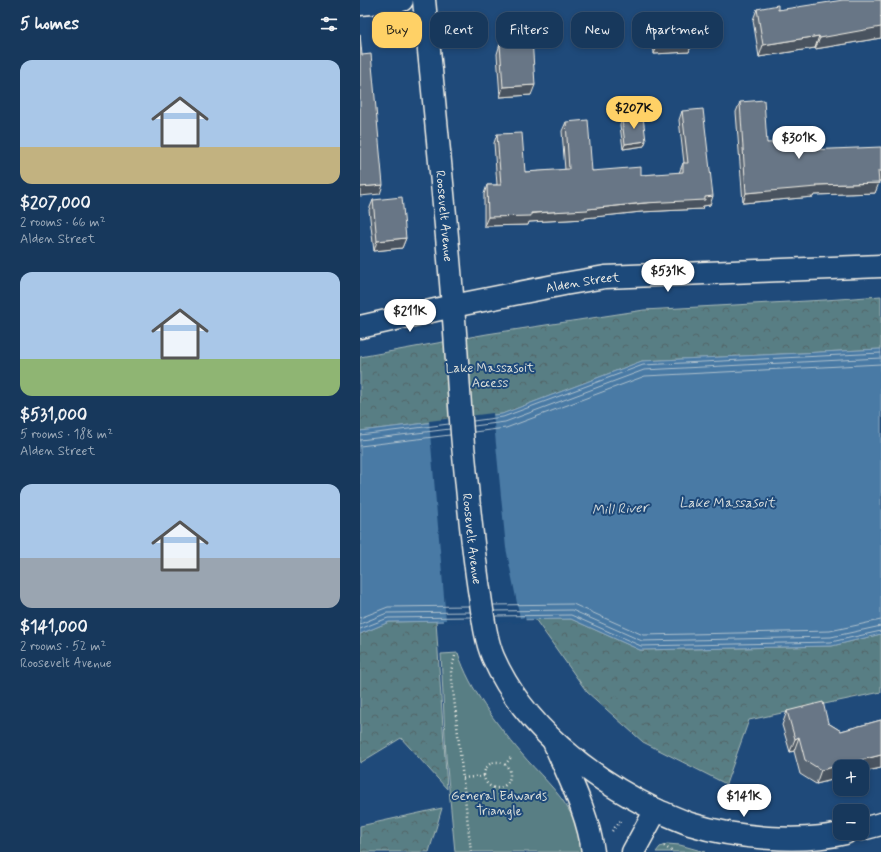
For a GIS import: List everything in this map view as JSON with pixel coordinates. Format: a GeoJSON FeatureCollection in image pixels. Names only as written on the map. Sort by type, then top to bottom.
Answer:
{"type":"FeatureCollection","features":[{"type":"Feature","properties":{"kind":"main road"},"geometry":{"type":"LineString","coordinates":[[360,4],[402,0]]}},
{"type":"Feature","properties":{"kind":"main road","name":"Roosevelt Avenue"},"geometry":{"type":"LineString","coordinates":[[424,0],[453,306],[473,552],[484,624],[490,648],[507,683],[518,700],[552,740],[601,779],[625,794],[656,810],[691,824],[723,832],[777,838],[833,835]]}},
{"type":"Feature","properties":{"kind":"main road","name":"Alden Street"},"geometry":{"type":"LineString","coordinates":[[360,327],[453,306],[564,284],[605,278],[881,266]]}},
{"type":"Feature","properties":{"kind":"main road"},"geometry":{"type":"LineString","coordinates":[[552,740],[583,811],[593,852]]}},
{"type":"Feature","properties":{"kind":"main road"},"geometry":{"type":"LineString","coordinates":[[633,852],[656,810]]}},
{"type":"Feature","properties":{"kind":"main road"},"geometry":{"type":"LineString","coordinates":[[869,827],[881,824]]}},
{"type":"Feature","properties":{"kind":"main road"},"geometry":{"type":"LineString","coordinates":[[786,852],[833,837]]}},
{"type":"Feature","properties":{"kind":"path"},"geometry":{"type":"LineString","coordinates":[[455,656],[451,671],[471,852]]}},
{"type":"Feature","properties":{"kind":"path"},"geometry":{"type":"LineString","coordinates":[[505,765],[512,756]]}},
{"type":"Feature","properties":{"kind":"path"},"geometry":{"type":"LineString","coordinates":[[499,762],[505,765],[509,776],[507,783],[502,786],[492,786],[487,782],[484,776],[487,766],[492,763],[499,762]]}},
{"type":"Feature","properties":{"kind":"path"},"geometry":{"type":"LineString","coordinates":[[463,778],[484,776]]}},
{"type":"Feature","properties":{"kind":"path"},"geometry":{"type":"LineString","coordinates":[[610,833],[622,819]]}},
{"type":"Feature","properties":{"kind":"path"},"geometry":{"type":"LineString","coordinates":[[664,846],[673,852]]}},
{"type":"Feature","properties":{"kind":"green space","name":"Lake Massasoit Access"},"geometry":{"type":"Polygon","coordinates":[[[881,296],[881,349],[642,361],[502,414],[360,431],[360,357],[487,334],[644,310],[881,296]]]}},
{"type":"Feature","properties":{"kind":"green space"},"geometry":{"type":"Polygon","coordinates":[[[535,619],[571,619],[640,650],[832,646],[881,634],[881,692],[749,720],[726,784],[643,742],[587,692],[535,619]]]}},
{"type":"Feature","properties":{"kind":"green space"},"geometry":{"type":"Polygon","coordinates":[[[436,621],[447,789],[401,738],[360,763],[360,634],[389,622],[436,621]]]}},
{"type":"Feature","properties":{"kind":"green space","name":"General Edwards Triangle"},"geometry":{"type":"Polygon","coordinates":[[[458,653],[469,680],[493,718],[521,753],[555,790],[566,806],[577,828],[582,852],[455,852],[446,757],[441,654],[458,653]]]}},
{"type":"Feature","properties":{"kind":"green space"},"geometry":{"type":"Polygon","coordinates":[[[442,808],[429,852],[360,852],[360,826],[442,808]]]}},
{"type":"Feature","properties":{"kind":"green space"},"geometry":{"type":"Polygon","coordinates":[[[667,844],[680,845],[705,852],[656,852],[660,847],[667,844]]]}},
{"type":"Feature","properties":{"kind":"water","name":"Lake Massasoit"},"geometry":{"type":"Polygon","coordinates":[[[881,349],[881,634],[832,646],[640,650],[571,619],[389,622],[360,634],[360,431],[502,414],[642,361],[881,349]]]}},
{"type":"Feature","properties":{"kind":"pier"},"geometry":{"type":"Polygon","coordinates":[[[493,413],[506,548],[520,618],[525,617],[526,622],[443,623],[443,620],[446,620],[429,421],[493,413]]]}},
{"type":"Feature","properties":{"kind":"building"},"geometry":{"type":"Polygon","coordinates":[[[843,0],[881,0],[881,27],[820,38],[819,36],[763,45],[757,9],[778,5],[778,10],[843,0]]]}},
{"type":"Feature","properties":{"kind":"building"},"geometry":{"type":"Polygon","coordinates":[[[360,34],[362,55],[371,54],[383,185],[360,187],[360,34]]]}},
{"type":"Feature","properties":{"kind":"building"},"geometry":{"type":"Polygon","coordinates":[[[500,48],[533,48],[535,85],[503,87],[500,48]]]}},
{"type":"Feature","properties":{"kind":"building"},"geometry":{"type":"Polygon","coordinates":[[[764,100],[767,143],[806,141],[807,150],[881,147],[881,171],[878,171],[879,183],[816,185],[817,187],[746,193],[740,102],[764,100]]]}},
{"type":"Feature","properties":{"kind":"building"},"geometry":{"type":"Polygon","coordinates":[[[703,109],[713,196],[705,197],[705,200],[644,203],[588,210],[531,213],[531,216],[488,217],[487,185],[501,185],[497,134],[522,133],[525,172],[569,169],[566,122],[588,120],[592,171],[641,167],[641,175],[683,172],[683,163],[688,163],[682,111],[703,109]]]}},
{"type":"Feature","properties":{"kind":"building"},"geometry":{"type":"Polygon","coordinates":[[[643,117],[646,141],[625,144],[622,120],[643,117]]]}},
{"type":"Feature","properties":{"kind":"building"},"geometry":{"type":"Polygon","coordinates":[[[402,197],[406,238],[377,241],[373,200],[402,197]]]}},
{"type":"Feature","properties":{"kind":"building"},"geometry":{"type":"Polygon","coordinates":[[[823,702],[828,723],[841,731],[881,720],[881,755],[861,760],[833,760],[833,767],[821,770],[805,760],[799,737],[795,739],[787,711],[823,702]]]}},
{"type":"Feature","properties":{"kind":"water label","name":"Mill River"},"geometry":{"type":"Point","coordinates":[620,508]}}]}
